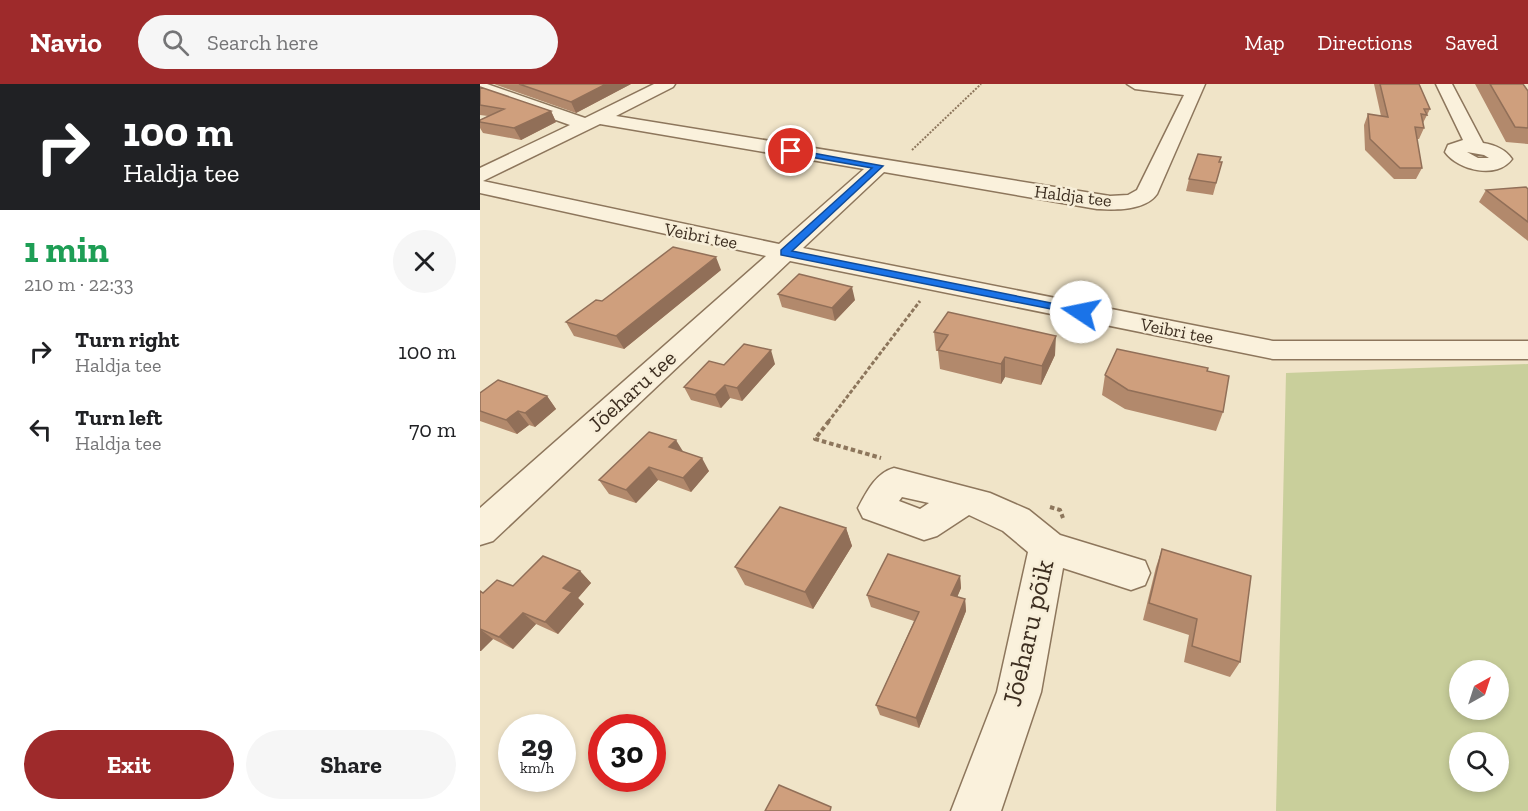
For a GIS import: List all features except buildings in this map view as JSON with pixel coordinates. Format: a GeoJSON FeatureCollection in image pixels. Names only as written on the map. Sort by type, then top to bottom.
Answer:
{"type":"FeatureCollection","features":[{"type":"Feature","properties":{"kind":"street"},"geometry":{"type":"LineString","coordinates":[[480,176],[667,84]]}},
{"type":"Feature","properties":{"kind":"street"},"geometry":{"type":"LineString","coordinates":[[1135,84],[1195,88]]}},
{"type":"Feature","properties":{"kind":"street"},"geometry":{"type":"LineString","coordinates":[[1444,84],[1475,146]]}},
{"type":"Feature","properties":{"kind":"street","name":"Haldja tee"},"geometry":{"type":"LineString","coordinates":[[480,87],[592,121],[1097,202],[1129,201],[1146,194],[1195,88]]}},
{"type":"Feature","properties":{"kind":"street"},"geometry":{"type":"LineString","coordinates":[[784,253],[879,166]]}},
{"type":"Feature","properties":{"kind":"street","name":"Veibri tee"},"geometry":{"type":"LineString","coordinates":[[480,186],[784,253],[1273,350],[1528,350]]}},
{"type":"Feature","properties":{"kind":"street","name":"Jõeharu tee"},"geometry":{"type":"LineString","coordinates":[[480,530],[784,253]]}},
{"type":"Feature","properties":{"kind":"street","name":"Jõeharu põik"},"geometry":{"type":"LineString","coordinates":[[964,500],[1008,514],[1064,552],[1019,692],[976,811]]}},
{"type":"Feature","properties":{"kind":"street"},"geometry":{"type":"LineString","coordinates":[[1064,552],[1131,573]]}},
{"type":"Feature","properties":{"kind":"path"},"geometry":{"type":"LineString","coordinates":[[889,461],[815,439],[921,300]]}},
{"type":"Feature","properties":{"kind":"path"},"geometry":{"type":"LineString","coordinates":[[1048,506],[1060,510],[1064,552]]}},
{"type":"Feature","properties":{"kind":"green space"},"geometry":{"type":"Polygon","coordinates":[[[1528,364],[1528,811],[1276,811],[1286,373],[1528,364]]]}},
{"type":"Feature","properties":{"kind":"route"},"geometry":{"type":"LineString","coordinates":[[791,151],[879,166],[784,253],[1081,312]]}}]}
